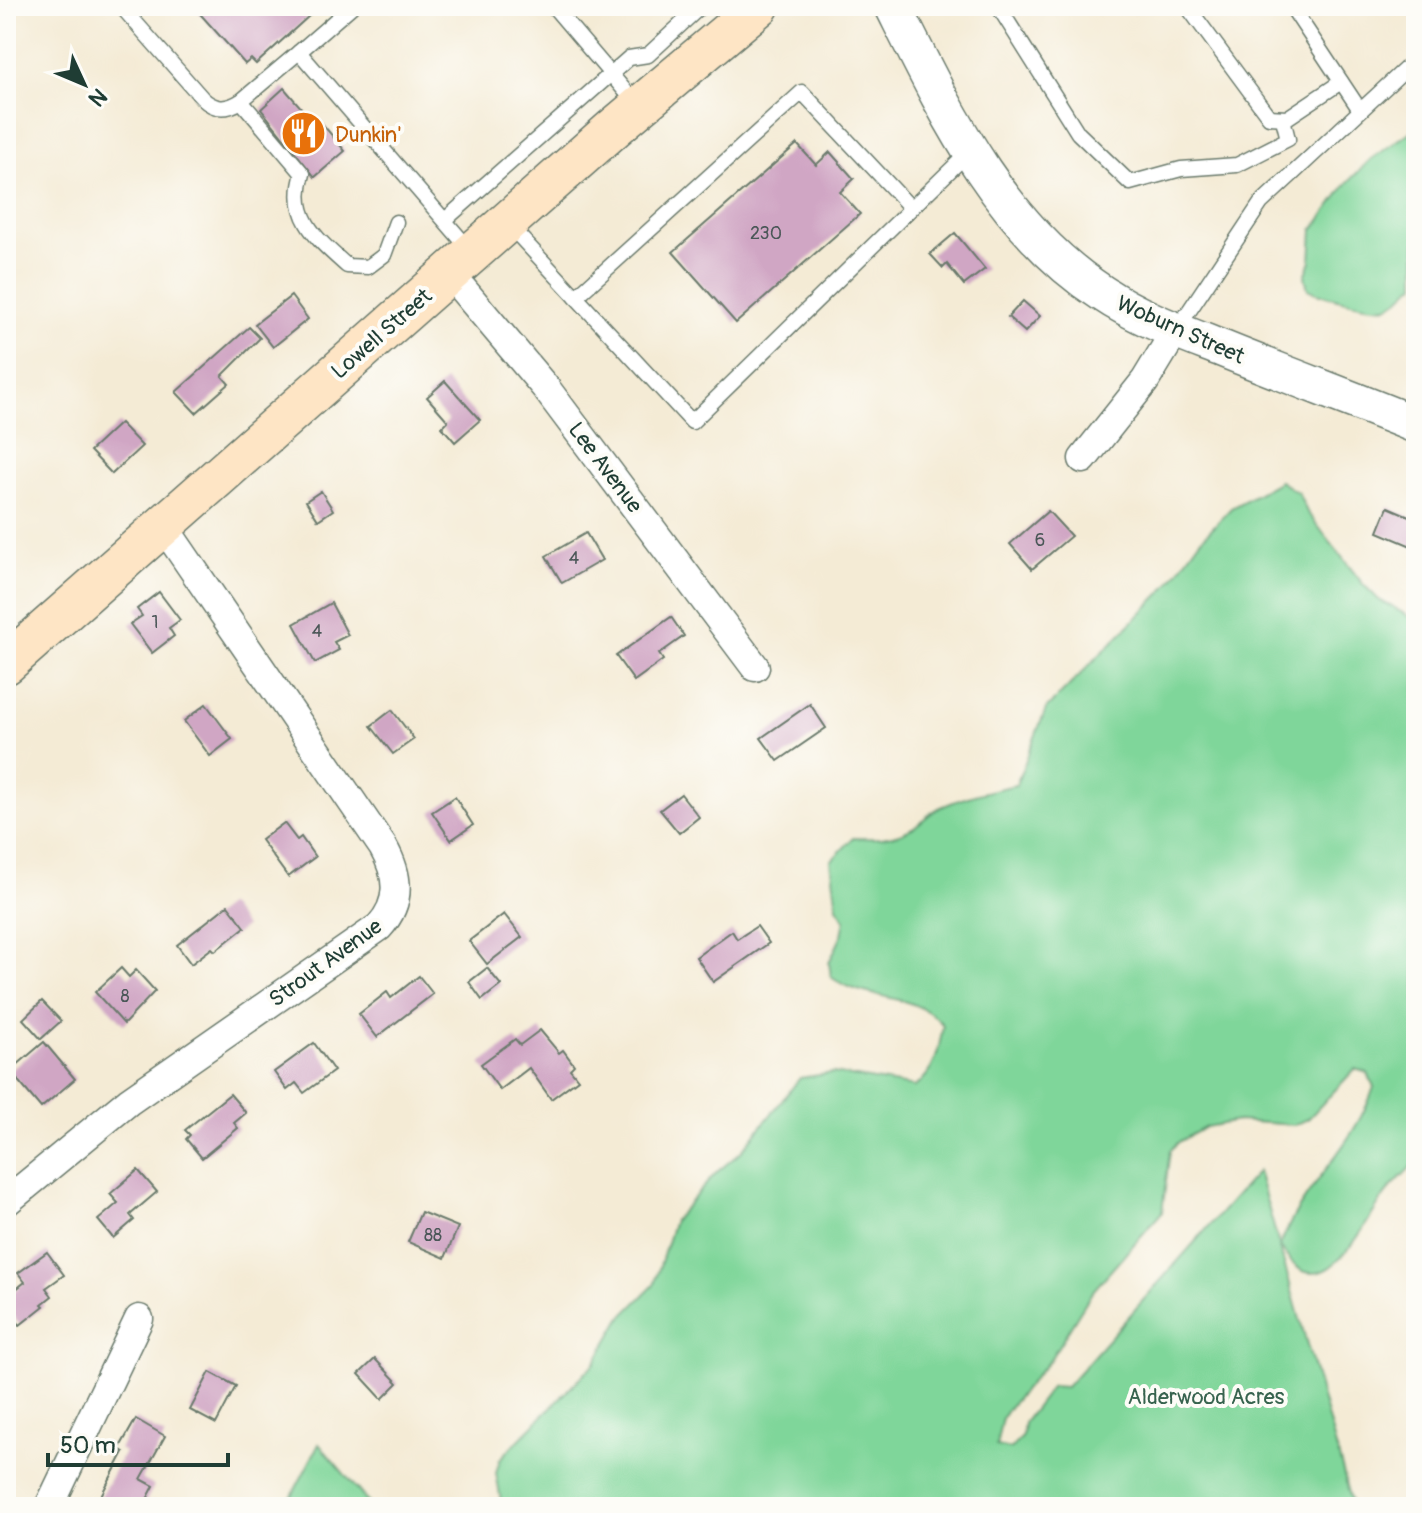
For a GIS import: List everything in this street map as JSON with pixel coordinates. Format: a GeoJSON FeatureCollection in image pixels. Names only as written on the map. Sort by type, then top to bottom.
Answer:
{"type":"FeatureCollection","features":[{"type":"Feature","properties":{"kind":"main road","name":"Lowell Street"},"geometry":{"type":"LineString","coordinates":[[6,664],[639,107],[660,67],[759,6]]}},
{"type":"Feature","properties":{"kind":"street","name":"Woburn Street"},"geometry":{"type":"LineString","coordinates":[[893,6],[969,152],[1031,228],[1078,275],[1124,306],[1176,330],[1413,415]]}},
{"type":"Feature","properties":{"kind":"street","name":"Lee Avenue"},"geometry":{"type":"LineString","coordinates":[[461,262],[554,398],[755,667]]}},
{"type":"Feature","properties":{"kind":"street"},"geometry":{"type":"LineString","coordinates":[[1083,459],[1145,381],[1176,330]]}},
{"type":"Feature","properties":{"kind":"street","name":"Strout Avenue"},"geometry":{"type":"LineString","coordinates":[[6,1202],[129,1101],[379,927],[395,897],[395,874],[383,847],[162,524]]}},
{"type":"Feature","properties":{"kind":"street"},"geometry":{"type":"LineString","coordinates":[[49,1507],[139,1319]]}},
{"type":"Feature","properties":{"kind":"lane"},"geometry":{"type":"LineString","coordinates":[[121,6],[206,102],[221,108],[241,101],[352,6]]}},
{"type":"Feature","properties":{"kind":"lane"},"geometry":{"type":"LineString","coordinates":[[553,6],[639,107]]}},
{"type":"Feature","properties":{"kind":"lane"},"geometry":{"type":"LineString","coordinates":[[445,220],[629,58],[660,67],[701,6]]}},
{"type":"Feature","properties":{"kind":"lane"},"geometry":{"type":"LineString","coordinates":[[998,6],[1078,133],[1130,183],[1181,169],[1237,165],[1288,139],[1283,119]]}},
{"type":"Feature","properties":{"kind":"lane"},"geometry":{"type":"LineString","coordinates":[[1187,6],[1269,117],[1283,119],[1341,82]]}},
{"type":"Feature","properties":{"kind":"lane"},"geometry":{"type":"LineString","coordinates":[[1291,6],[1360,110]]}},
{"type":"Feature","properties":{"kind":"lane"},"geometry":{"type":"LineString","coordinates":[[299,52],[445,220],[461,262]]}},
{"type":"Feature","properties":{"kind":"lane"},"geometry":{"type":"LineString","coordinates":[[1176,330],[1261,203],[1416,59]]}},
{"type":"Feature","properties":{"kind":"lane"},"geometry":{"type":"LineString","coordinates":[[576,297],[802,92],[910,207]]}},
{"type":"Feature","properties":{"kind":"lane"},"geometry":{"type":"LineString","coordinates":[[241,101],[303,174],[296,194],[303,221],[347,266],[368,267],[384,255],[396,222]]}},
{"type":"Feature","properties":{"kind":"lane"},"geometry":{"type":"LineString","coordinates":[[507,222],[692,422],[969,152]]}},
{"type":"Feature","properties":{"kind":"green space"},"geometry":{"type":"Polygon","coordinates":[[[1416,128],[1416,284],[1394,303],[1384,306],[1350,302],[1308,289],[1305,276],[1311,261],[1313,230],[1348,182],[1371,159],[1416,128]]]}},
{"type":"Feature","properties":{"kind":"green space","name":"Alderwood Acres"},"geometry":{"type":"Polygon","coordinates":[[[1280,481],[1298,493],[1307,512],[1363,584],[1379,600],[1416,620],[1416,1161],[1386,1194],[1337,1262],[1323,1271],[1309,1273],[1295,1265],[1280,1246],[1301,1205],[1365,1108],[1374,1087],[1368,1073],[1355,1069],[1308,1119],[1295,1125],[1238,1121],[1206,1127],[1180,1141],[1170,1150],[1162,1212],[1092,1292],[1049,1361],[1010,1406],[1002,1418],[996,1446],[1011,1449],[1022,1436],[1024,1423],[1052,1386],[1066,1387],[1258,1171],[1353,1507],[502,1507],[496,1473],[500,1459],[595,1363],[621,1318],[654,1285],[674,1220],[717,1172],[741,1152],[800,1078],[833,1073],[915,1087],[932,1067],[943,1025],[932,1014],[904,1001],[844,985],[831,977],[829,963],[842,935],[845,920],[837,907],[831,861],[853,838],[899,834],[948,804],[1016,785],[1046,709],[1165,589],[1200,541],[1231,508],[1280,481]]]}},
{"type":"Feature","properties":{"kind":"green space"},"geometry":{"type":"Polygon","coordinates":[[[319,1444],[372,1507],[286,1507],[319,1444]]]}},
{"type":"Feature","properties":{"kind":"building"},"geometry":{"type":"Polygon","coordinates":[[[193,6],[320,6],[256,64],[251,59],[245,64],[193,6]]]}},
{"type":"Feature","properties":{"kind":"building","name":"Dunkin'"},"geometry":{"type":"Polygon","coordinates":[[[284,88],[309,117],[314,114],[345,151],[315,177],[261,109],[284,88]]]}},
{"type":"Feature","properties":{"kind":"building"},"geometry":{"type":"Polygon","coordinates":[[[797,144],[816,165],[830,152],[854,179],[840,192],[860,214],[736,323],[673,252],[797,144]]]}},
{"type":"Feature","properties":{"kind":"building"},"geometry":{"type":"Polygon","coordinates":[[[955,233],[985,269],[964,285],[947,264],[943,268],[930,254],[955,233]]]}},
{"type":"Feature","properties":{"kind":"building"},"geometry":{"type":"Polygon","coordinates":[[[291,296],[308,319],[273,347],[255,324],[291,296]]]}},
{"type":"Feature","properties":{"kind":"building"},"geometry":{"type":"Polygon","coordinates":[[[1023,301],[1040,316],[1025,332],[1008,317],[1023,301]]]}},
{"type":"Feature","properties":{"kind":"building"},"geometry":{"type":"Polygon","coordinates":[[[249,327],[260,338],[222,376],[229,384],[196,413],[176,392],[249,327]]]}},
{"type":"Feature","properties":{"kind":"building"},"geometry":{"type":"Polygon","coordinates":[[[445,381],[480,420],[455,442],[442,427],[448,421],[427,397],[445,381]]]}},
{"type":"Feature","properties":{"kind":"building"},"geometry":{"type":"Polygon","coordinates":[[[120,423],[142,446],[112,474],[90,451],[120,423]]]}},
{"type":"Feature","properties":{"kind":"building"},"geometry":{"type":"Polygon","coordinates":[[[321,491],[333,510],[318,520],[306,501],[321,491]]]}},
{"type":"Feature","properties":{"kind":"building"},"geometry":{"type":"Polygon","coordinates":[[[1388,507],[1416,519],[1416,548],[1378,532],[1388,507]]]}},
{"type":"Feature","properties":{"kind":"building"},"geometry":{"type":"Polygon","coordinates":[[[1048,511],[1071,536],[1032,569],[1010,544],[1048,511]]]}},
{"type":"Feature","properties":{"kind":"building"},"geometry":{"type":"Polygon","coordinates":[[[586,533],[602,560],[562,583],[546,556],[586,533]]]}},
{"type":"Feature","properties":{"kind":"building"},"geometry":{"type":"Polygon","coordinates":[[[159,592],[180,620],[169,628],[174,636],[152,653],[130,624],[142,616],[137,609],[159,592]]]}},
{"type":"Feature","properties":{"kind":"building"},"geometry":{"type":"Polygon","coordinates":[[[331,603],[348,635],[334,642],[339,650],[315,663],[294,624],[331,603]]]}},
{"type":"Feature","properties":{"kind":"building"},"geometry":{"type":"Polygon","coordinates":[[[671,617],[684,636],[659,654],[663,660],[634,681],[616,656],[671,617]]]}},
{"type":"Feature","properties":{"kind":"building"},"geometry":{"type":"Polygon","coordinates":[[[206,704],[232,739],[210,756],[184,721],[206,704]]]}},
{"type":"Feature","properties":{"kind":"building"},"geometry":{"type":"Polygon","coordinates":[[[810,704],[826,728],[778,761],[761,738],[810,704]]]}},
{"type":"Feature","properties":{"kind":"building"},"geometry":{"type":"Polygon","coordinates":[[[392,710],[414,739],[393,754],[371,726],[392,710]]]}},
{"type":"Feature","properties":{"kind":"building"},"geometry":{"type":"Polygon","coordinates":[[[681,794],[699,817],[679,833],[660,810],[681,794]]]}},
{"type":"Feature","properties":{"kind":"building"},"geometry":{"type":"Polygon","coordinates":[[[455,797],[473,825],[451,840],[432,812],[455,797]]]}},
{"type":"Feature","properties":{"kind":"building"},"geometry":{"type":"Polygon","coordinates":[[[284,823],[297,840],[301,837],[315,857],[288,877],[261,840],[284,823]]]}},
{"type":"Feature","properties":{"kind":"building"},"geometry":{"type":"Polygon","coordinates":[[[228,905],[245,927],[215,951],[212,948],[191,964],[177,945],[228,905]]]}},
{"type":"Feature","properties":{"kind":"building"},"geometry":{"type":"Polygon","coordinates":[[[504,914],[522,937],[487,964],[469,941],[504,914]]]}},
{"type":"Feature","properties":{"kind":"building"},"geometry":{"type":"Polygon","coordinates":[[[757,926],[769,943],[713,982],[696,957],[732,931],[737,939],[757,926]]]}},
{"type":"Feature","properties":{"kind":"building"},"geometry":{"type":"Polygon","coordinates":[[[121,968],[129,977],[136,970],[155,991],[124,1024],[95,992],[121,968]]]}},
{"type":"Feature","properties":{"kind":"building"},"geometry":{"type":"Polygon","coordinates":[[[487,968],[501,985],[482,1000],[469,982],[487,968]]]}},
{"type":"Feature","properties":{"kind":"building"},"geometry":{"type":"Polygon","coordinates":[[[419,976],[433,994],[377,1037],[359,1014],[387,992],[391,998],[419,976]]]}},
{"type":"Feature","properties":{"kind":"building"},"geometry":{"type":"Polygon","coordinates":[[[42,1001],[61,1021],[41,1039],[23,1019],[42,1001]]]}},
{"type":"Feature","properties":{"kind":"building"},"geometry":{"type":"Polygon","coordinates":[[[540,1030],[559,1053],[563,1050],[574,1065],[570,1069],[578,1079],[551,1099],[529,1068],[500,1090],[481,1064],[515,1039],[520,1045],[540,1030]]]}},
{"type":"Feature","properties":{"kind":"building"},"geometry":{"type":"Polygon","coordinates":[[[44,1042],[75,1079],[41,1108],[10,1071],[44,1042]]]}},
{"type":"Feature","properties":{"kind":"building"},"geometry":{"type":"Polygon","coordinates":[[[314,1043],[334,1071],[304,1093],[296,1083],[287,1090],[274,1072],[314,1043]]]}},
{"type":"Feature","properties":{"kind":"building"},"geometry":{"type":"Polygon","coordinates":[[[230,1094],[246,1113],[234,1123],[238,1128],[202,1158],[186,1139],[190,1135],[185,1130],[230,1094]]]}},
{"type":"Feature","properties":{"kind":"building"},"geometry":{"type":"Polygon","coordinates":[[[138,1170],[157,1192],[130,1215],[134,1220],[113,1238],[98,1220],[118,1203],[110,1194],[138,1170]]]}},
{"type":"Feature","properties":{"kind":"building"},"geometry":{"type":"Polygon","coordinates":[[[421,1212],[458,1227],[445,1258],[408,1242],[421,1212]]]}},
{"type":"Feature","properties":{"kind":"building"},"geometry":{"type":"Polygon","coordinates":[[[47,1252],[64,1275],[46,1288],[52,1296],[42,1304],[44,1306],[20,1325],[6,1308],[6,1297],[25,1282],[18,1273],[47,1252]]]}},
{"type":"Feature","properties":{"kind":"building"},"geometry":{"type":"Polygon","coordinates":[[[375,1359],[398,1383],[382,1399],[359,1374],[375,1359]]]}},
{"type":"Feature","properties":{"kind":"building"},"geometry":{"type":"Polygon","coordinates":[[[210,1372],[236,1386],[216,1424],[190,1410],[210,1372]]]}},
{"type":"Feature","properties":{"kind":"building"},"geometry":{"type":"Polygon","coordinates":[[[136,1419],[165,1436],[141,1479],[154,1486],[143,1507],[95,1507],[124,1452],[119,1449],[136,1419]]]}},
{"type":"Feature","properties":{"kind":"place","name":"Dunkin'"},"geometry":{"type":"Point","coordinates":[304,134]}}]}
